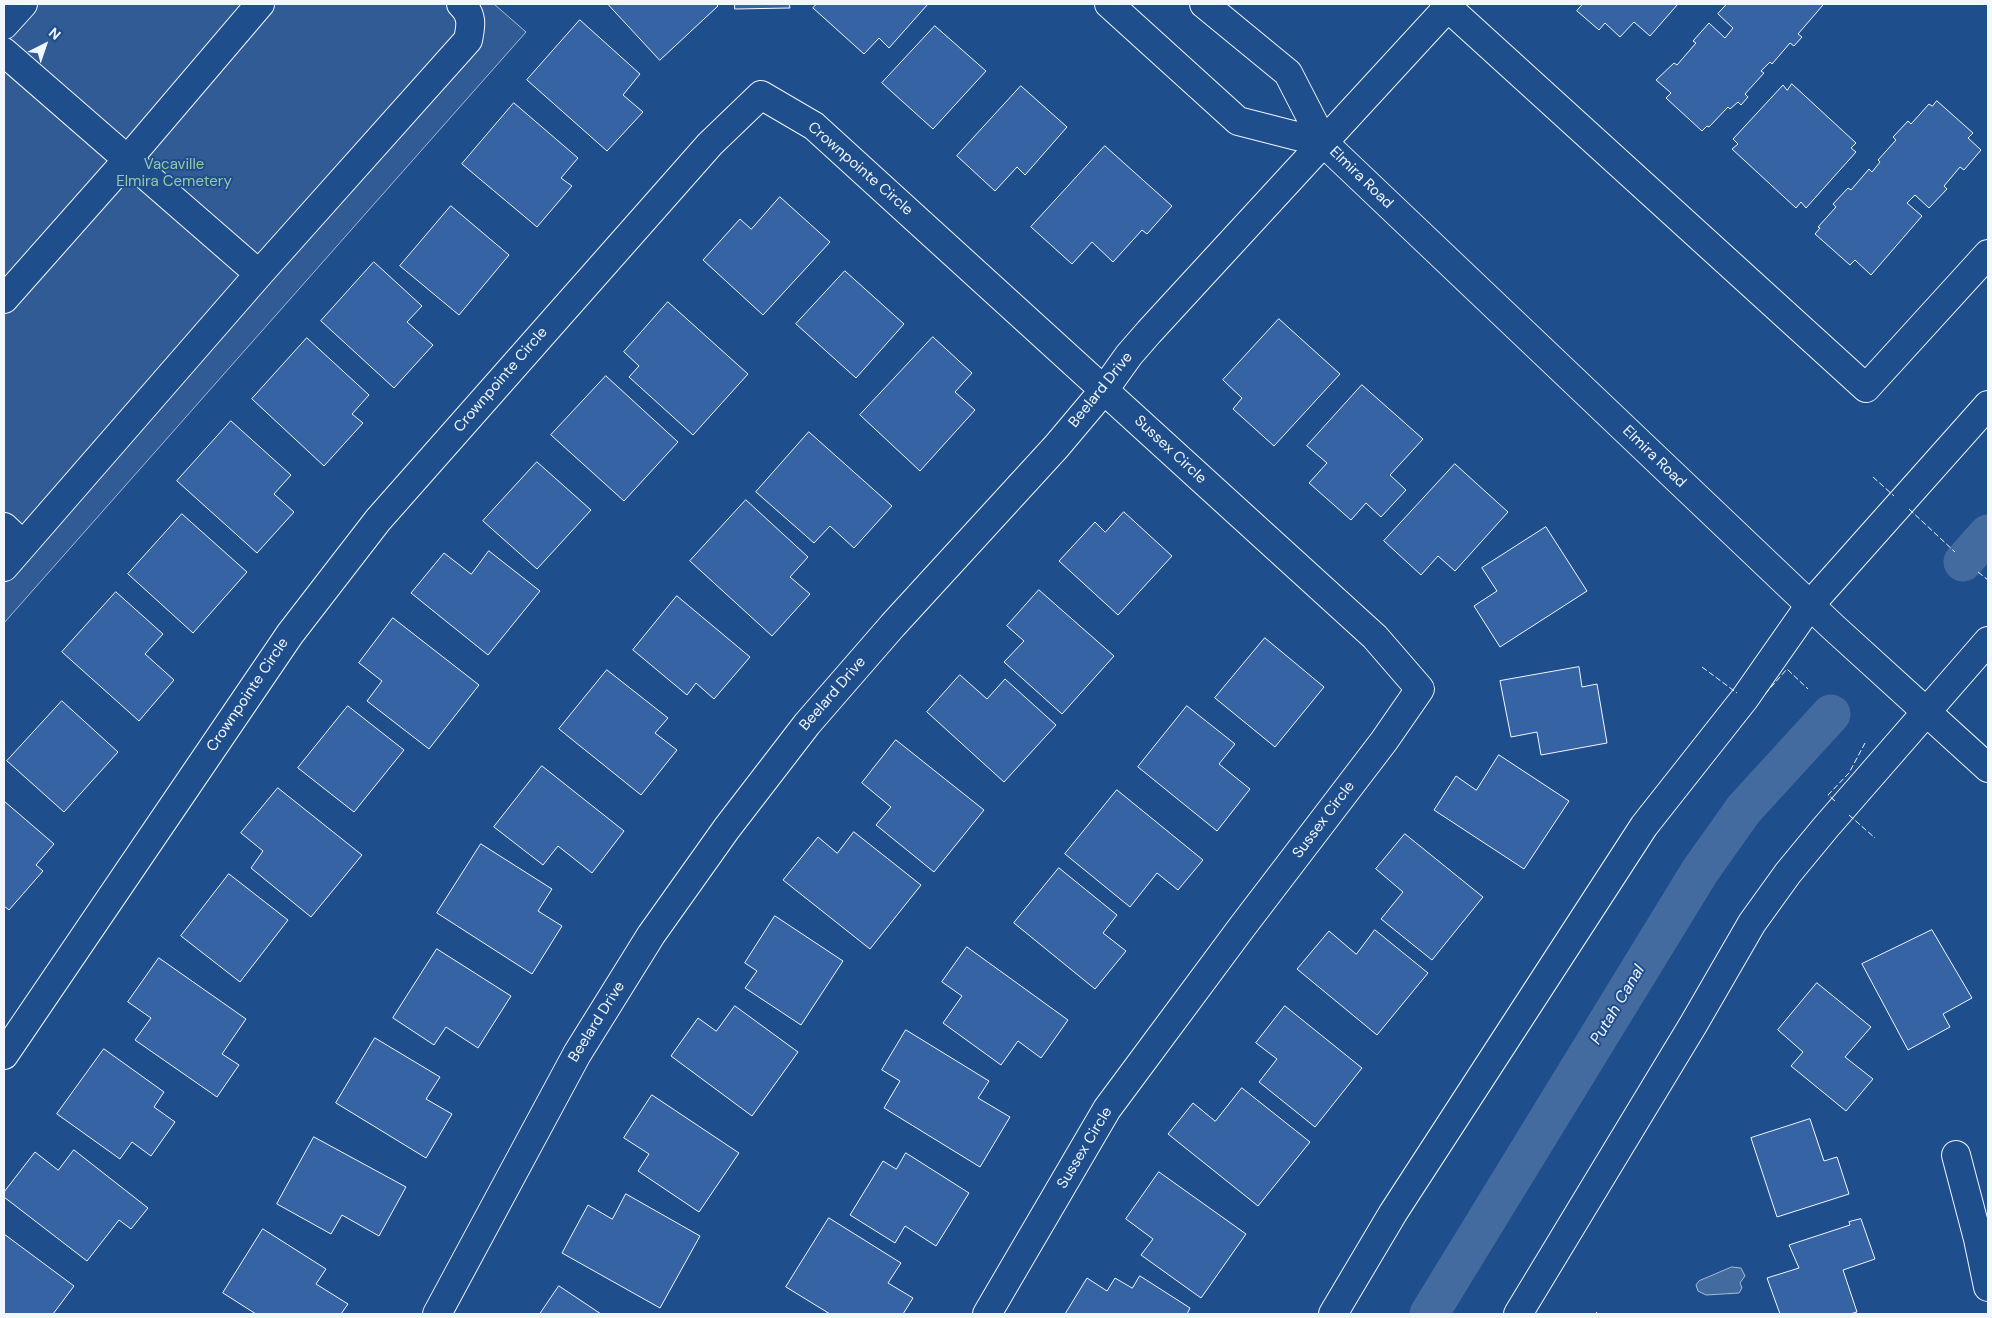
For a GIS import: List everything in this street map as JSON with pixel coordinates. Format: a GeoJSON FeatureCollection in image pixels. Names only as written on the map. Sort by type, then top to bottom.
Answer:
{"type":"FeatureCollection","features":[{"type":"Feature","properties":{"kind":"street"},"geometry":{"type":"LineString","coordinates":[[4,25],[23,4]]}},
{"type":"Feature","properties":{"kind":"street"},"geometry":{"type":"LineString","coordinates":[[4,299],[128,159],[260,4]]}},
{"type":"Feature","properties":{"kind":"street"},"geometry":{"type":"LineString","coordinates":[[4,567],[14,536],[259,274],[468,40],[471,24],[468,10],[461,4]]}},
{"type":"Feature","properties":{"kind":"street","name":"Elmira Road"},"geometry":{"type":"LineString","coordinates":[[1109,4],[1238,121],[1324,143]]}},
{"type":"Feature","properties":{"kind":"street","name":"Elmira Road"},"geometry":{"type":"LineString","coordinates":[[1204,4],[1288,73],[1324,143],[1810,605],[1988,768]]}},
{"type":"Feature","properties":{"kind":"street"},"geometry":{"type":"LineString","coordinates":[[1446,5],[1866,388],[1988,254]]}},
{"type":"Feature","properties":{"kind":"street","name":"Beelard Drive"},"geometry":{"type":"LineString","coordinates":[[437,1314],[577,1054],[652,935],[727,828],[813,717],[893,625],[1056,447],[1149,332],[1324,143],[1446,5]]}},
{"type":"Feature","properties":{"kind":"street"},"geometry":{"type":"LineString","coordinates":[[4,52],[259,274]]}},
{"type":"Feature","properties":{"kind":"street","name":"Crownpointe Circle"},"geometry":{"type":"LineString","coordinates":[[4,1055],[290,634],[378,520],[710,144],[761,95],[814,126],[1104,390]]}},
{"type":"Feature","properties":{"kind":"street","name":"Sussex Circle"},"geometry":{"type":"LineString","coordinates":[[987,1314],[1107,1109],[1378,748],[1420,689],[1375,638],[1104,390]]}},
{"type":"Feature","properties":{"kind":"street"},"geometry":{"type":"LineString","coordinates":[[1333,1314],[1393,1213],[1644,826],[1745,698],[1810,605],[1988,405]]}},
{"type":"Feature","properties":{"kind":"street"},"geometry":{"type":"LineString","coordinates":[[1518,1314],[1693,1025],[1752,923],[1788,873],[1826,827],[1988,640]]}},
{"type":"Feature","properties":{"kind":"street"},"geometry":{"type":"LineString","coordinates":[[1956,1156],[1978,1239],[1988,1286]]}},
{"type":"Feature","properties":{"kind":"green space","name":"Vacaville Elmira Cemetery"},"geometry":{"type":"Polygon","coordinates":[[[4,4],[494,4],[526,32],[4,623],[4,4]]]}},
{"type":"Feature","properties":{"kind":"shaded area"},"geometry":{"type":"Polygon","coordinates":[[[1732,1267],[1741,1268],[1745,1276],[1740,1283],[1742,1288],[1739,1293],[1706,1295],[1698,1291],[1696,1285],[1699,1281],[1732,1267]]]}},
{"type":"Feature","properties":{"kind":"building"},"geometry":{"type":"Polygon","coordinates":[[[608,4],[716,4],[718,6],[660,60],[608,4]]]}},
{"type":"Feature","properties":{"kind":"building"},"geometry":{"type":"Polygon","coordinates":[[[735,4],[789,4],[790,8],[735,9],[735,4]]]}},
{"type":"Feature","properties":{"kind":"building"},"geometry":{"type":"Polygon","coordinates":[[[817,4],[928,4],[889,48],[879,38],[864,54],[813,8],[817,4]]]}},
{"type":"Feature","properties":{"kind":"building"},"geometry":{"type":"Polygon","coordinates":[[[1583,4],[1678,4],[1650,36],[1634,22],[1620,37],[1605,23],[1599,30],[1577,11],[1583,4]]]}},
{"type":"Feature","properties":{"kind":"building"},"geometry":{"type":"Polygon","coordinates":[[[1727,4],[1823,5],[1798,34],[1802,37],[1794,46],[1790,43],[1772,64],[1770,62],[1761,71],[1764,73],[1745,94],[1748,97],[1741,105],[1738,102],[1730,109],[1728,107],[1709,127],[1707,126],[1702,131],[1666,98],[1671,93],[1656,80],[1674,63],[1677,65],[1696,43],[1693,41],[1709,23],[1725,38],[1733,28],[1718,14],[1727,4]]]}},
{"type":"Feature","properties":{"kind":"building"},"geometry":{"type":"Polygon","coordinates":[[[580,20],[640,74],[623,95],[643,112],[607,151],[527,80],[580,20]]]}},
{"type":"Feature","properties":{"kind":"building"},"geometry":{"type":"Polygon","coordinates":[[[935,26],[986,71],[933,129],[882,83],[935,26]]]}},
{"type":"Feature","properties":{"kind":"building"},"geometry":{"type":"Polygon","coordinates":[[[1792,84],[1856,143],[1851,148],[1856,152],[1806,208],[1801,202],[1796,208],[1732,149],[1738,144],[1733,139],[1783,85],[1787,90],[1792,84]]]}},
{"type":"Feature","properties":{"kind":"building"},"geometry":{"type":"Polygon","coordinates":[[[1021,86],[1067,127],[1025,175],[1017,167],[995,191],[957,156],[1021,86]]]}},
{"type":"Feature","properties":{"kind":"building"},"geometry":{"type":"Polygon","coordinates":[[[1937,101],[1973,133],[1968,138],[1981,150],[1964,170],[1960,167],[1944,186],[1947,189],[1929,208],[1915,195],[1907,203],[1922,216],[1871,275],[1855,260],[1850,265],[1815,234],[1820,228],[1818,227],[1836,207],[1833,204],[1848,188],[1851,190],[1869,169],[1872,172],[1880,162],[1878,160],[1896,140],[1893,137],[1908,121],[1911,124],[1929,104],[1932,106],[1937,101]]]}},
{"type":"Feature","properties":{"kind":"building"},"geometry":{"type":"Polygon","coordinates":[[[514,103],[578,158],[561,178],[572,186],[537,227],[462,164],[514,103]]]}},
{"type":"Feature","properties":{"kind":"building"},"geometry":{"type":"Polygon","coordinates":[[[1105,146],[1172,206],[1147,234],[1142,230],[1113,262],[1092,242],[1072,264],[1031,227],[1105,146]]]}},
{"type":"Feature","properties":{"kind":"building"},"geometry":{"type":"Polygon","coordinates":[[[780,197],[830,242],[763,315],[703,260],[740,219],[751,229],[780,197]]]}},
{"type":"Feature","properties":{"kind":"building"},"geometry":{"type":"Polygon","coordinates":[[[451,206],[509,255],[459,315],[400,266],[451,206]]]}},
{"type":"Feature","properties":{"kind":"building"},"geometry":{"type":"Polygon","coordinates":[[[374,262],[422,306],[407,322],[433,345],[394,388],[321,321],[374,262]]]}},
{"type":"Feature","properties":{"kind":"building"},"geometry":{"type":"Polygon","coordinates":[[[845,271],[904,324],[856,378],[796,324],[845,271]]]}},
{"type":"Feature","properties":{"kind":"building"},"geometry":{"type":"Polygon","coordinates":[[[668,302],[748,374],[693,435],[629,377],[639,366],[624,352],[668,302]]]}},
{"type":"Feature","properties":{"kind":"building"},"geometry":{"type":"Polygon","coordinates":[[[1279,319],[1340,374],[1274,446],[1233,409],[1242,398],[1223,380],[1279,319]]]}},
{"type":"Feature","properties":{"kind":"building"},"geometry":{"type":"Polygon","coordinates":[[[933,337],[972,373],[955,392],[975,410],[920,471],[860,415],[933,337]]]}},
{"type":"Feature","properties":{"kind":"building"},"geometry":{"type":"Polygon","coordinates":[[[307,338],[369,395],[352,414],[363,423],[324,466],[252,399],[307,338]]]}},
{"type":"Feature","properties":{"kind":"building"},"geometry":{"type":"Polygon","coordinates":[[[606,376],[678,442],[624,501],[551,435],[606,376]]]}},
{"type":"Feature","properties":{"kind":"building"},"geometry":{"type":"Polygon","coordinates":[[[1362,385],[1423,439],[1390,475],[1406,490],[1381,517],[1366,503],[1351,520],[1309,483],[1327,463],[1307,446],[1362,385]]]}},
{"type":"Feature","properties":{"kind":"building"},"geometry":{"type":"Polygon","coordinates":[[[231,421],[291,475],[274,494],[294,512],[257,553],[177,481],[231,421]]]}},
{"type":"Feature","properties":{"kind":"building"},"geometry":{"type":"Polygon","coordinates":[[[809,432],[892,506],[854,548],[830,526],[814,543],[756,492],[809,432]]]}},
{"type":"Feature","properties":{"kind":"building"},"geometry":{"type":"Polygon","coordinates":[[[537,462],[591,510],[537,569],[483,521],[537,462]]]}},
{"type":"Feature","properties":{"kind":"building"},"geometry":{"type":"Polygon","coordinates":[[[1455,464],[1508,512],[1455,571],[1438,556],[1421,575],[1384,541],[1455,464]]]}},
{"type":"Feature","properties":{"kind":"building"},"geometry":{"type":"Polygon","coordinates":[[[746,500],[808,557],[790,577],[810,594],[772,636],[690,561],[746,500]]]}},
{"type":"Feature","properties":{"kind":"building"},"geometry":{"type":"Polygon","coordinates":[[[1124,512],[1172,556],[1118,615],[1059,561],[1095,522],[1105,532],[1124,512]]]}},
{"type":"Feature","properties":{"kind":"building"},"geometry":{"type":"Polygon","coordinates":[[[182,514],[247,572],[193,633],[128,574],[182,514]]]}},
{"type":"Feature","properties":{"kind":"building"},"geometry":{"type":"Polygon","coordinates":[[[1546,527],[1587,591],[1500,647],[1474,606],[1497,591],[1482,568],[1546,527]]]}},
{"type":"Feature","properties":{"kind":"building"},"geometry":{"type":"Polygon","coordinates":[[[489,551],[540,591],[488,655],[411,593],[444,553],[471,574],[489,551]]]}},
{"type":"Feature","properties":{"kind":"building"},"geometry":{"type":"Polygon","coordinates":[[[1039,590],[1114,656],[1062,714],[1004,662],[1024,641],[1007,626],[1039,590]]]}},
{"type":"Feature","properties":{"kind":"building"},"geometry":{"type":"Polygon","coordinates":[[[116,592],[163,634],[145,654],[174,680],[139,721],[62,652],[116,592]]]}},
{"type":"Feature","properties":{"kind":"building"},"geometry":{"type":"Polygon","coordinates":[[[677,596],[750,657],[714,699],[696,683],[687,695],[633,650],[677,596]]]}},
{"type":"Feature","properties":{"kind":"building"},"geometry":{"type":"Polygon","coordinates":[[[393,618],[479,685],[429,749],[367,701],[382,681],[359,663],[393,618]]]}},
{"type":"Feature","properties":{"kind":"building"},"geometry":{"type":"Polygon","coordinates":[[[1265,638],[1324,687],[1275,747],[1215,698],[1265,638]]]}},
{"type":"Feature","properties":{"kind":"building"},"geometry":{"type":"Polygon","coordinates":[[[1579,667],[1582,687],[1597,684],[1607,743],[1541,755],[1537,732],[1511,737],[1500,681],[1579,667]]]}},
{"type":"Feature","properties":{"kind":"building"},"geometry":{"type":"Polygon","coordinates":[[[607,670],[668,718],[655,733],[677,750],[641,795],[559,729],[607,670]]]}},
{"type":"Feature","properties":{"kind":"building"},"geometry":{"type":"Polygon","coordinates":[[[960,675],[987,699],[1005,679],[1056,725],[1004,782],[927,712],[960,675]]]}},
{"type":"Feature","properties":{"kind":"building"},"geometry":{"type":"Polygon","coordinates":[[[62,701],[118,752],[64,812],[7,761],[62,701]]]}},
{"type":"Feature","properties":{"kind":"building"},"geometry":{"type":"Polygon","coordinates":[[[348,706],[404,750],[354,812],[298,768],[348,706]]]}},
{"type":"Feature","properties":{"kind":"building"},"geometry":{"type":"Polygon","coordinates":[[[1187,706],[1235,744],[1219,764],[1250,789],[1217,831],[1138,767],[1187,706]]]}},
{"type":"Feature","properties":{"kind":"building"},"geometry":{"type":"Polygon","coordinates":[[[896,740],[984,810],[934,872],[876,825],[891,807],[862,783],[896,740]]]}},
{"type":"Feature","properties":{"kind":"building"},"geometry":{"type":"Polygon","coordinates":[[[1499,755],[1569,801],[1524,869],[1434,810],[1456,776],[1476,790],[1499,755]]]}},
{"type":"Feature","properties":{"kind":"building"},"geometry":{"type":"Polygon","coordinates":[[[542,766],[624,831],[592,873],[558,846],[543,865],[494,827],[542,766]]]}},
{"type":"Feature","properties":{"kind":"building"},"geometry":{"type":"Polygon","coordinates":[[[278,788],[362,855],[311,917],[251,868],[263,851],[241,833],[278,788]]]}},
{"type":"Feature","properties":{"kind":"building"},"geometry":{"type":"Polygon","coordinates":[[[1117,790],[1203,860],[1178,890],[1157,873],[1130,907],[1065,854],[1117,790]]]}},
{"type":"Feature","properties":{"kind":"building"},"geometry":{"type":"Polygon","coordinates":[[[4,801],[54,844],[36,865],[43,871],[9,910],[4,906],[4,801]]]}},
{"type":"Feature","properties":{"kind":"building"},"geometry":{"type":"Polygon","coordinates":[[[854,832],[921,885],[870,949],[783,880],[818,837],[837,853],[854,832]]]}},
{"type":"Feature","properties":{"kind":"building"},"geometry":{"type":"Polygon","coordinates":[[[1405,834],[1483,897],[1432,960],[1381,919],[1403,892],[1376,869],[1405,834]]]}},
{"type":"Feature","properties":{"kind":"building"},"geometry":{"type":"Polygon","coordinates":[[[481,844],[552,889],[538,911],[562,926],[532,974],[437,913],[481,844]]]}},
{"type":"Feature","properties":{"kind":"building"},"geometry":{"type":"Polygon","coordinates":[[[1059,868],[1117,915],[1103,933],[1126,951],[1095,989],[1014,923],[1059,868]]]}},
{"type":"Feature","properties":{"kind":"building"},"geometry":{"type":"Polygon","coordinates":[[[229,874],[288,920],[240,982],[181,936],[229,874]]]}},
{"type":"Feature","properties":{"kind":"building"},"geometry":{"type":"Polygon","coordinates":[[[775,916],[843,961],[801,1025],[745,988],[757,971],[745,963],[775,916]]]}},
{"type":"Feature","properties":{"kind":"building"},"geometry":{"type":"Polygon","coordinates":[[[1375,930],[1428,973],[1377,1035],[1297,969],[1329,931],[1356,954],[1375,930]]]}},
{"type":"Feature","properties":{"kind":"building"},"geometry":{"type":"Polygon","coordinates":[[[1932,930],[1972,998],[1943,1014],[1950,1027],[1908,1050],[1862,964],[1932,930]]]}},
{"type":"Feature","properties":{"kind":"building"},"geometry":{"type":"Polygon","coordinates":[[[967,947],[1068,1020],[1041,1058],[1018,1041],[1001,1065],[943,1023],[962,996],[942,982],[967,947]]]}},
{"type":"Feature","properties":{"kind":"building"},"geometry":{"type":"Polygon","coordinates":[[[437,949],[511,996],[478,1048],[446,1027],[434,1045],[393,1018],[437,949]]]}},
{"type":"Feature","properties":{"kind":"building"},"geometry":{"type":"Polygon","coordinates":[[[159,958],[246,1019],[222,1054],[239,1065],[217,1097],[135,1040],[151,1018],[128,1002],[159,958]]]}},
{"type":"Feature","properties":{"kind":"building"},"geometry":{"type":"Polygon","coordinates":[[[1817,983],[1871,1027],[1845,1057],[1873,1079],[1846,1111],[1791,1066],[1803,1052],[1778,1030],[1817,983]]]}},
{"type":"Feature","properties":{"kind":"building"},"geometry":{"type":"Polygon","coordinates":[[[735,1006],[798,1052],[752,1116],[671,1056],[698,1018],[716,1031],[735,1006]]]}},
{"type":"Feature","properties":{"kind":"building"},"geometry":{"type":"Polygon","coordinates":[[[1285,1006],[1362,1068],[1315,1127],[1259,1082],[1277,1059],[1256,1043],[1285,1006]]]}},
{"type":"Feature","properties":{"kind":"building"},"geometry":{"type":"Polygon","coordinates":[[[906,1030],[989,1081],[978,1098],[1010,1117],[980,1167],[884,1108],[900,1081],[882,1070],[906,1030]]]}},
{"type":"Feature","properties":{"kind":"building"},"geometry":{"type":"Polygon","coordinates":[[[375,1038],[440,1077],[426,1099],[452,1114],[426,1158],[336,1103],[375,1038]]]}},
{"type":"Feature","properties":{"kind":"building"},"geometry":{"type":"Polygon","coordinates":[[[104,1049],[164,1092],[154,1107],[175,1122],[151,1156],[132,1142],[120,1159],[57,1114],[104,1049]]]}},
{"type":"Feature","properties":{"kind":"building"},"geometry":{"type":"Polygon","coordinates":[[[1242,1088],[1310,1142],[1258,1206],[1168,1134],[1193,1103],[1215,1121],[1242,1088]]]}},
{"type":"Feature","properties":{"kind":"building"},"geometry":{"type":"Polygon","coordinates":[[[652,1095],[739,1153],[699,1212],[638,1171],[649,1154],[624,1138],[652,1095]]]}},
{"type":"Feature","properties":{"kind":"building"},"geometry":{"type":"Polygon","coordinates":[[[1810,1119],[1824,1161],[1837,1157],[1849,1194],[1777,1217],[1751,1138],[1810,1119]]]}},
{"type":"Feature","properties":{"kind":"building"},"geometry":{"type":"Polygon","coordinates":[[[314,1137],[406,1187],[379,1236],[342,1215],[331,1234],[277,1204],[314,1137]]]}},
{"type":"Feature","properties":{"kind":"building"},"geometry":{"type":"Polygon","coordinates":[[[74,1150],[148,1208],[131,1229],[119,1220],[87,1261],[4,1197],[4,1192],[35,1152],[58,1170],[74,1150]]]}},
{"type":"Feature","properties":{"kind":"building"},"geometry":{"type":"Polygon","coordinates":[[[906,1153],[969,1193],[936,1246],[905,1226],[895,1243],[850,1215],[883,1161],[896,1169],[906,1153]]]}},
{"type":"Feature","properties":{"kind":"building"},"geometry":{"type":"Polygon","coordinates":[[[1159,1172],[1246,1234],[1201,1298],[1141,1255],[1153,1239],[1126,1219],[1159,1172]]]}},
{"type":"Feature","properties":{"kind":"building"},"geometry":{"type":"Polygon","coordinates":[[[626,1194],[700,1236],[660,1308],[562,1253],[588,1205],[612,1219],[626,1194]]]}},
{"type":"Feature","properties":{"kind":"building"},"geometry":{"type":"Polygon","coordinates":[[[829,1218],[901,1263],[888,1283],[913,1298],[903,1314],[830,1314],[786,1287],[829,1218]]]}},
{"type":"Feature","properties":{"kind":"building"},"geometry":{"type":"Polygon","coordinates":[[[1861,1219],[1875,1259],[1843,1270],[1857,1312],[1850,1314],[1780,1314],[1767,1278],[1799,1268],[1789,1245],[1850,1225],[1849,1222],[1861,1219]]]}},
{"type":"Feature","properties":{"kind":"building"},"geometry":{"type":"Polygon","coordinates":[[[263,1229],[326,1269],[316,1284],[348,1304],[341,1314],[256,1314],[223,1293],[263,1229]]]}},
{"type":"Feature","properties":{"kind":"building"},"geometry":{"type":"Polygon","coordinates":[[[4,1234],[74,1286],[53,1314],[4,1314],[4,1234]]]}},
{"type":"Feature","properties":{"kind":"building"},"geometry":{"type":"Polygon","coordinates":[[[1140,1276],[1190,1308],[1187,1314],[1065,1314],[1087,1278],[1107,1291],[1115,1278],[1132,1288],[1140,1276]]]}},
{"type":"Feature","properties":{"kind":"building"},"geometry":{"type":"Polygon","coordinates":[[[559,1286],[601,1314],[540,1314],[559,1286]]]}},
{"type":"Feature","properties":{"kind":"waterway","name":"Putah Canal"},"geometry":{"type":"LineString","coordinates":[[1963,562],[1988,534]]}},
{"type":"Feature","properties":{"kind":"waterway","name":"Putah Canal"},"geometry":{"type":"LineString","coordinates":[[1429,1314],[1700,871],[1744,809],[1831,714]]}},
{"type":"Feature","properties":{"kind":"fence"},"geometry":{"type":"LineString","coordinates":[[1873,477],[1894,496]]}},
{"type":"Feature","properties":{"kind":"fence"},"geometry":{"type":"LineString","coordinates":[[1909,509],[1955,552]]}},
{"type":"Feature","properties":{"kind":"fence"},"geometry":{"type":"LineString","coordinates":[[1978,572],[1988,580]]}},
{"type":"Feature","properties":{"kind":"fence"},"geometry":{"type":"LineString","coordinates":[[1702,667],[1737,693]]}},
{"type":"Feature","properties":{"kind":"fence"},"geometry":{"type":"LineString","coordinates":[[1765,694],[1787,669],[1808,689]]}},
{"type":"Feature","properties":{"kind":"fence"},"geometry":{"type":"LineString","coordinates":[[1835,801],[1828,795],[1849,773],[1865,743]]}},
{"type":"Feature","properties":{"kind":"fence"},"geometry":{"type":"LineString","coordinates":[[1849,815],[1875,838]]}}]}
